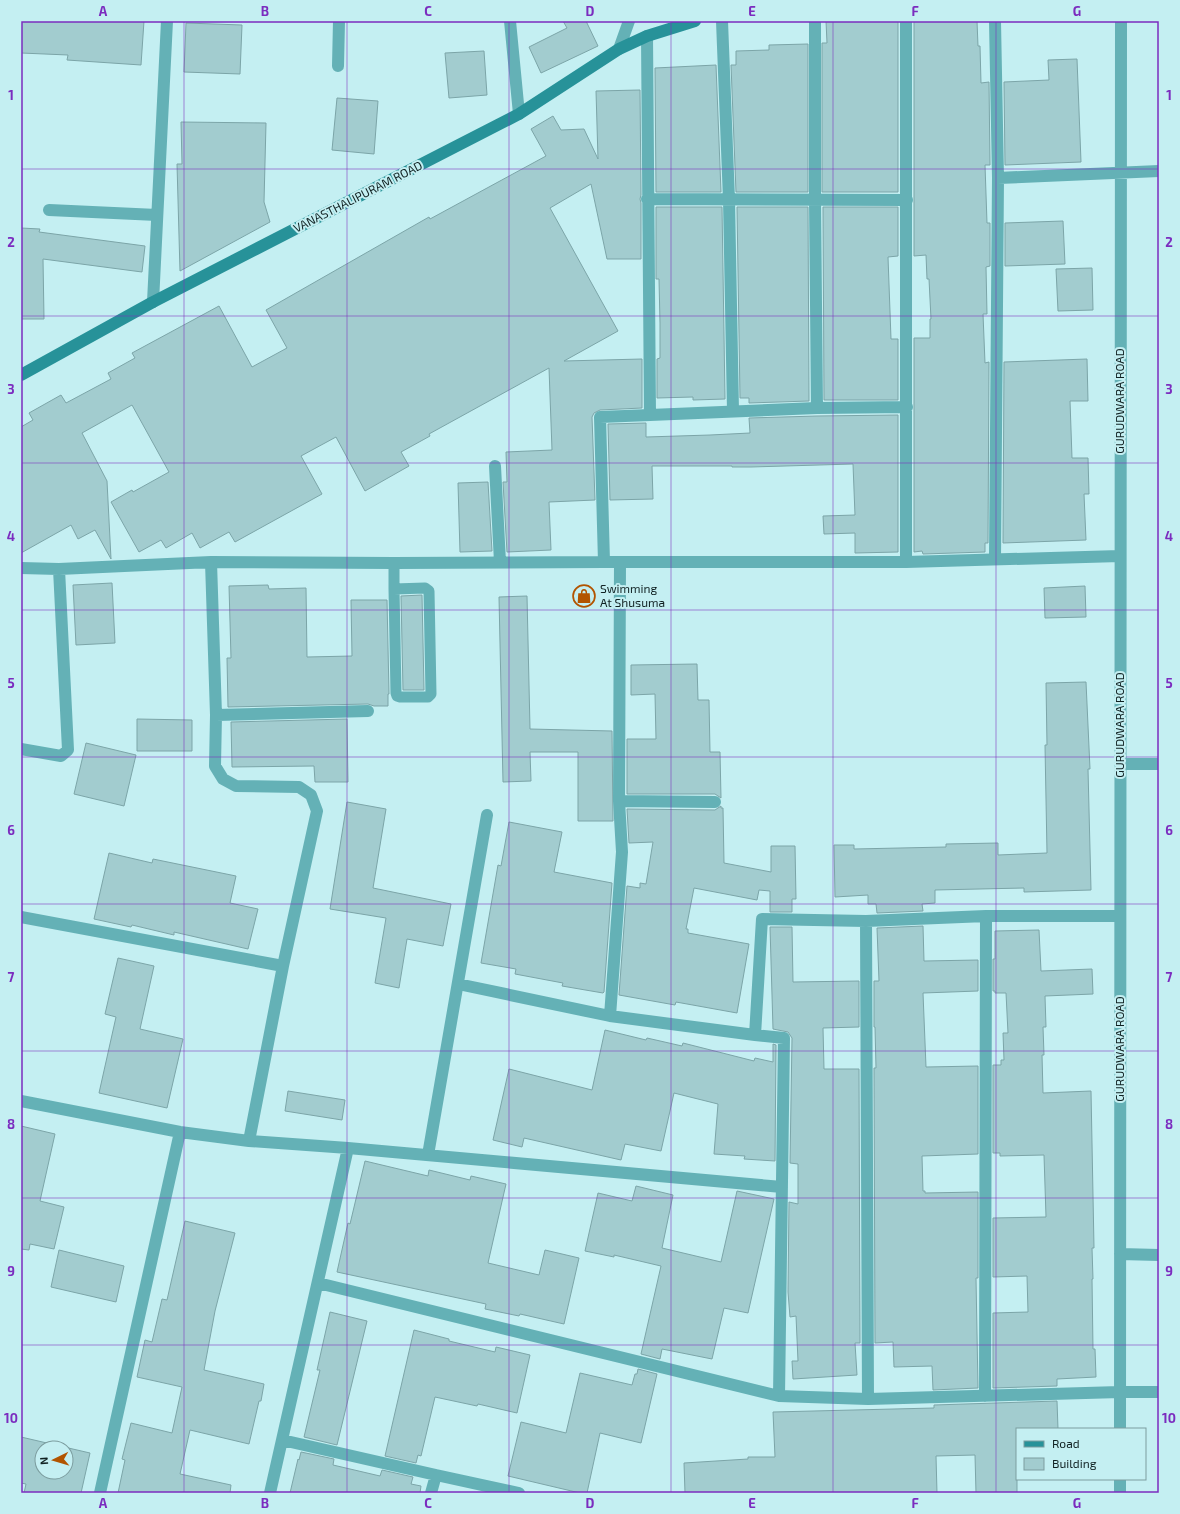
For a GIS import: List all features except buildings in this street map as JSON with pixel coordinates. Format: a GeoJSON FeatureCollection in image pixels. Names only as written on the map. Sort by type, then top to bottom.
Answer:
{"type":"FeatureCollection","features":[{"type":"Feature","properties":{"kind":"street"},"geometry":{"type":"LineString","coordinates":[[152,302],[167,21]]}},
{"type":"Feature","properties":{"kind":"street"},"geometry":{"type":"LineString","coordinates":[[338,66],[339,21]]}},
{"type":"Feature","properties":{"kind":"street"},"geometry":{"type":"LineString","coordinates":[[510,21],[519,114]]}},
{"type":"Feature","properties":{"kind":"street"},"geometry":{"type":"LineString","coordinates":[[619,49],[629,21]]}},
{"type":"Feature","properties":{"kind":"street","name":"VANASTHALIPURAM ROAD"},"geometry":{"type":"LineString","coordinates":[[21,375],[152,302],[519,114],[619,49],[647,36],[695,21]]}},
{"type":"Feature","properties":{"kind":"street"},"geometry":{"type":"LineString","coordinates":[[722,21],[729,200],[733,411]]}},
{"type":"Feature","properties":{"kind":"street"},"geometry":{"type":"LineString","coordinates":[[815,21],[817,408]]}},
{"type":"Feature","properties":{"kind":"street"},"geometry":{"type":"LineString","coordinates":[[906,21],[906,562]]}},
{"type":"Feature","properties":{"kind":"street"},"geometry":{"type":"LineString","coordinates":[[995,21],[998,178],[995,559]]}},
{"type":"Feature","properties":{"kind":"street","name":"GURUDWARA ROAD"},"geometry":{"type":"LineString","coordinates":[[1120,21],[1120,1428]]}},
{"type":"Feature","properties":{"kind":"street"},"geometry":{"type":"LineString","coordinates":[[647,36],[647,199],[650,415]]}},
{"type":"Feature","properties":{"kind":"street"},"geometry":{"type":"LineString","coordinates":[[998,178],[1159,171]]}},
{"type":"Feature","properties":{"kind":"street"},"geometry":{"type":"LineString","coordinates":[[647,199],[907,200]]}},
{"type":"Feature","properties":{"kind":"street"},"geometry":{"type":"LineString","coordinates":[[49,210],[157,214]]}},
{"type":"Feature","properties":{"kind":"street"},"geometry":{"type":"LineString","coordinates":[[604,562],[600,417],[817,408],[907,407]]}},
{"type":"Feature","properties":{"kind":"street"},"geometry":{"type":"LineString","coordinates":[[495,466],[500,562]]}},
{"type":"Feature","properties":{"kind":"street"},"geometry":{"type":"LineString","coordinates":[[21,568],[59,569],[211,562],[906,562],[1120,556]]}},
{"type":"Feature","properties":{"kind":"street"},"geometry":{"type":"LineString","coordinates":[[211,562],[216,715],[215,766],[223,779],[236,786],[299,788],[312,795],[317,811],[283,966],[249,1141]]}},
{"type":"Feature","properties":{"kind":"street"},"geometry":{"type":"LineString","coordinates":[[610,1016],[622,852],[619,800],[620,562]]}},
{"type":"Feature","properties":{"kind":"street"},"geometry":{"type":"LineString","coordinates":[[21,749],[61,756],[68,750],[59,569]]}},
{"type":"Feature","properties":{"kind":"street"},"geometry":{"type":"LineString","coordinates":[[216,715],[368,710]]}},
{"type":"Feature","properties":{"kind":"street"},"geometry":{"type":"LineString","coordinates":[[1120,764],[1159,764]]}},
{"type":"Feature","properties":{"kind":"street"},"geometry":{"type":"LineString","coordinates":[[619,800],[715,802]]}},
{"type":"Feature","properties":{"kind":"street"},"geometry":{"type":"LineString","coordinates":[[428,1155],[487,815]]}},
{"type":"Feature","properties":{"kind":"street"},"geometry":{"type":"LineString","coordinates":[[985,1396],[986,916]]}},
{"type":"Feature","properties":{"kind":"street"},"geometry":{"type":"LineString","coordinates":[[755,1035],[762,919],[866,921],[986,916],[1120,916]]}},
{"type":"Feature","properties":{"kind":"street"},"geometry":{"type":"LineString","coordinates":[[21,917],[283,966]]}},
{"type":"Feature","properties":{"kind":"street"},"geometry":{"type":"LineString","coordinates":[[866,921],[868,1399]]}},
{"type":"Feature","properties":{"kind":"street"},"geometry":{"type":"LineString","coordinates":[[458,984],[610,1016],[784,1038],[779,1396]]}},
{"type":"Feature","properties":{"kind":"street"},"geometry":{"type":"LineString","coordinates":[[21,1101],[180,1132],[249,1141],[348,1148],[782,1187]]}},
{"type":"Feature","properties":{"kind":"street"},"geometry":{"type":"LineString","coordinates":[[100,1493],[180,1132]]}},
{"type":"Feature","properties":{"kind":"street"},"geometry":{"type":"LineString","coordinates":[[270,1493],[348,1148]]}},
{"type":"Feature","properties":{"kind":"street"},"geometry":{"type":"LineString","coordinates":[[1120,1254],[1159,1255]]}},
{"type":"Feature","properties":{"kind":"street"},"geometry":{"type":"LineString","coordinates":[[318,1283],[779,1396],[868,1399],[1159,1392]]}},
{"type":"Feature","properties":{"kind":"street"},"geometry":{"type":"LineString","coordinates":[[282,1440],[436,1476],[519,1493]]}},
{"type":"Feature","properties":{"kind":"street"},"geometry":{"type":"LineString","coordinates":[[431,1493],[436,1476]]}},
{"type":"Feature","properties":{"kind":"street"},"geometry":{"type":"LineString","coordinates":[[1120,1480],[1120,1493]]}},
{"type":"Feature","properties":{"kind":"lane"},"geometry":{"type":"LineString","coordinates":[[394,563],[394,589],[396,693],[400,697],[428,697],[431,694],[429,591],[425,588],[394,589]]}},
{"type":"Feature","properties":{"kind":"place","name":"Swimming At Shusuma"},"geometry":{"type":"Point","coordinates":[584,596]}}]}
